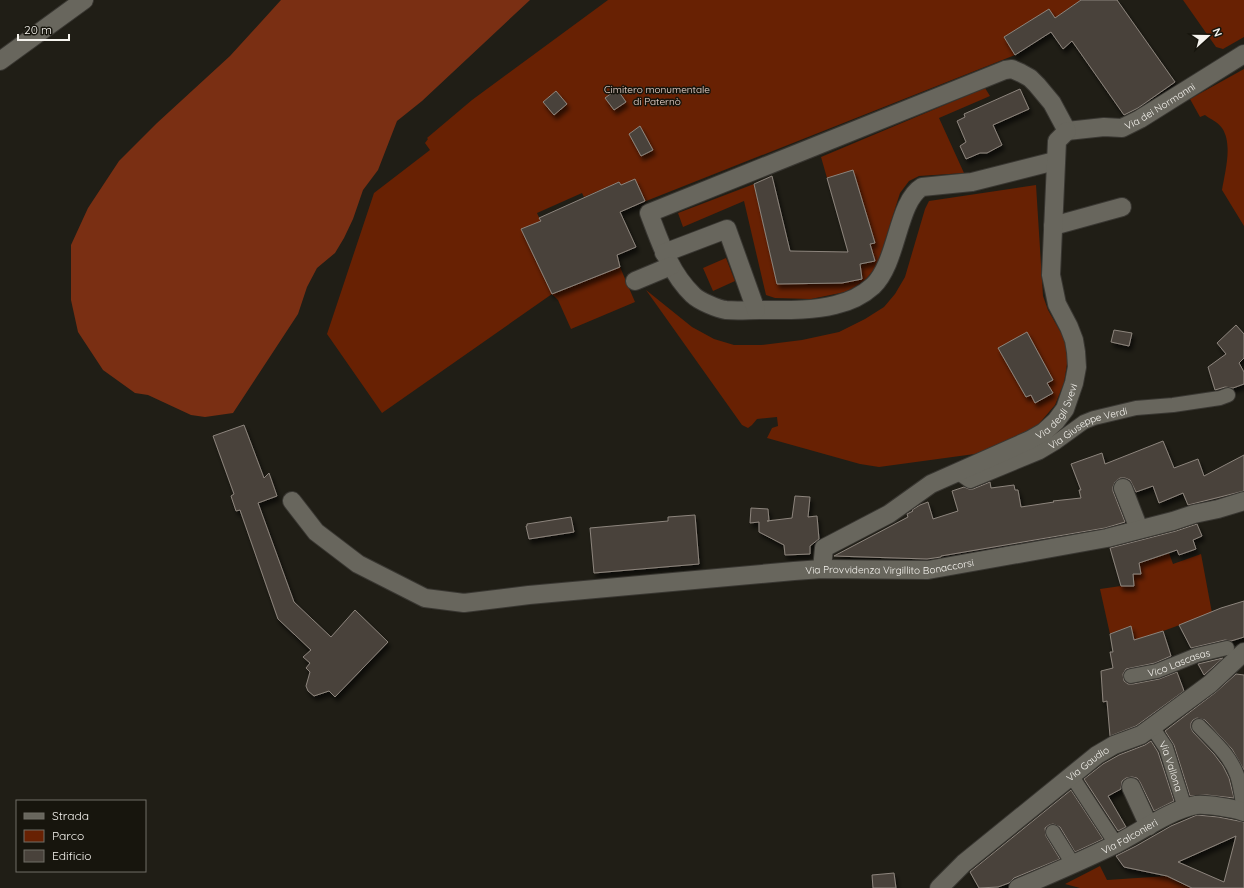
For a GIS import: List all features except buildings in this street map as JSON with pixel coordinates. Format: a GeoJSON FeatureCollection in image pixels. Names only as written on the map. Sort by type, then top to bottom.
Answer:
{"type":"FeatureCollection","features":[{"type":"Feature","properties":{"kind":"street"},"geometry":{"type":"LineString","coordinates":[[0,61],[84,0]]}},
{"type":"Feature","properties":{"kind":"street","name":"Via dei Normanni"},"geometry":{"type":"LineString","coordinates":[[1067,131],[1104,127],[1122,128],[1140,119],[1244,54]]}},
{"type":"Feature","properties":{"kind":"street"},"geometry":{"type":"LineString","coordinates":[[1056,161],[972,182],[922,187],[914,194],[907,206],[890,258],[883,272],[873,286],[858,296],[836,305],[806,310],[726,310],[694,296],[678,279],[649,213],[1012,68],[1030,78],[1037,85],[1052,103],[1067,131]]}},
{"type":"Feature","properties":{"kind":"street","name":"Via degli Svevi"},"geometry":{"type":"LineString","coordinates":[[822,569],[824,548],[889,514],[931,484],[1030,440],[1044,432],[1056,421],[1065,409],[1074,383],[1077,367],[1076,352],[1074,340],[1069,327],[1057,304],[1051,275],[1057,141],[1067,131]]}},
{"type":"Feature","properties":{"kind":"street"},"geometry":{"type":"LineString","coordinates":[[1053,226],[1122,207]]}},
{"type":"Feature","properties":{"kind":"street"},"geometry":{"type":"LineString","coordinates":[[635,281],[668,259],[727,229],[756,310]]}},
{"type":"Feature","properties":{"kind":"street","name":"Via Giuseppe Verdi"},"geometry":{"type":"LineString","coordinates":[[957,472],[970,481],[1040,452],[1084,422],[1106,414],[1136,408],[1194,402],[1228,395]]}},
{"type":"Feature","properties":{"kind":"street"},"geometry":{"type":"LineString","coordinates":[[1123,488],[1140,529]]}},
{"type":"Feature","properties":{"kind":"street","name":"Via Provvidenza Virgillito Bonaccorsi"},"geometry":{"type":"LineString","coordinates":[[292,501],[316,532],[358,564],[425,598],[464,603],[528,595],[822,569],[928,570],[1106,538],[1244,501]]}},
{"type":"Feature","properties":{"kind":"street","name":"Vico Lascasas"},"geometry":{"type":"LineString","coordinates":[[1131,676],[1157,671],[1197,655],[1238,655]]}},
{"type":"Feature","properties":{"kind":"street","name":"Via Gaudio"},"geometry":{"type":"LineString","coordinates":[[946,885],[964,863],[1071,775],[1097,755],[1114,745],[1140,735],[1152,727],[1210,684],[1238,655]]}},
{"type":"Feature","properties":{"kind":"street"},"geometry":{"type":"LineString","coordinates":[[1199,726],[1222,750],[1230,762],[1236,774],[1244,812]]}},
{"type":"Feature","properties":{"kind":"street","name":"Via Vallona"},"geometry":{"type":"LineString","coordinates":[[1152,727],[1166,748],[1185,808]]}},
{"type":"Feature","properties":{"kind":"street"},"geometry":{"type":"LineString","coordinates":[[1071,775],[1116,844]]}},
{"type":"Feature","properties":{"kind":"street"},"geometry":{"type":"LineString","coordinates":[[1131,787],[1149,826]]}},
{"type":"Feature","properties":{"kind":"street","name":"Via Falconieri"},"geometry":{"type":"LineString","coordinates":[[1018,888],[1116,844],[1185,808],[1197,805],[1236,809],[1244,812]]}},
{"type":"Feature","properties":{"kind":"street"},"geometry":{"type":"LineString","coordinates":[[1053,832],[1073,864]]}},
{"type":"Feature","properties":{"kind":"green space","name":"Cimitero monumentale di Paternò"},"geometry":{"type":"Polygon","coordinates":[[[608,0],[1081,0],[1055,18],[1048,10],[1004,37],[1015,55],[631,207],[619,182],[584,197],[582,193],[537,213],[563,271],[617,255],[620,267],[635,302],[571,329],[558,300],[552,294],[382,413],[327,334],[374,193],[430,150],[425,143],[428,139],[427,138],[472,100],[608,0]]]}},
{"type":"Feature","properties":{"kind":"green space"},"geometry":{"type":"Polygon","coordinates":[[[1183,0],[1244,0],[1244,37],[1223,49],[1216,47],[1183,0]]]}},
{"type":"Feature","properties":{"kind":"green space"},"geometry":{"type":"Polygon","coordinates":[[[1244,69],[1244,226],[1222,190],[1228,150],[1225,135],[1222,128],[1216,122],[1205,115],[1200,117],[1190,99],[1244,69]]]}},
{"type":"Feature","properties":{"kind":"green space"},"geometry":{"type":"Polygon","coordinates":[[[985,88],[990,96],[939,118],[964,173],[919,176],[909,181],[900,193],[877,266],[865,280],[845,292],[811,299],[775,298],[766,295],[744,201],[683,227],[678,213],[754,184],[777,284],[842,283],[862,279],[860,265],[874,261],[853,170],[827,178],[821,157],[985,88]]]}},
{"type":"Feature","properties":{"kind":"green space"},"geometry":{"type":"Polygon","coordinates":[[[1036,185],[1043,296],[1048,310],[1064,338],[1068,349],[1064,383],[1055,405],[1037,426],[1030,431],[982,453],[879,467],[860,464],[767,438],[772,428],[778,426],[777,417],[757,419],[748,428],[742,425],[646,290],[692,327],[714,339],[734,345],[761,345],[802,340],[839,332],[865,319],[884,307],[895,294],[905,277],[925,209],[929,201],[1036,185]]]}},
{"type":"Feature","properties":{"kind":"green space"},"geometry":{"type":"Polygon","coordinates":[[[726,258],[735,281],[713,291],[703,268],[726,258]]]}},
{"type":"Feature","properties":{"kind":"green space"},"geometry":{"type":"Polygon","coordinates":[[[1169,553],[1173,564],[1201,554],[1212,613],[1134,640],[1130,626],[1110,634],[1100,589],[1134,586],[1133,574],[1139,563],[1169,553]]]}},
{"type":"Feature","properties":{"kind":"green space"},"geometry":{"type":"Polygon","coordinates":[[[1100,866],[1107,880],[1167,876],[1192,888],[1080,888],[1065,884],[1100,866]]]}},
{"type":"Feature","properties":{"kind":"shaded area"},"geometry":{"type":"Polygon","coordinates":[[[281,0],[530,0],[422,101],[397,121],[378,170],[363,190],[353,219],[344,238],[335,253],[317,268],[307,287],[298,314],[233,413],[205,417],[191,415],[148,395],[135,393],[103,370],[78,332],[71,300],[71,245],[88,208],[119,161],[157,123],[230,56],[281,0]]]}}]}
